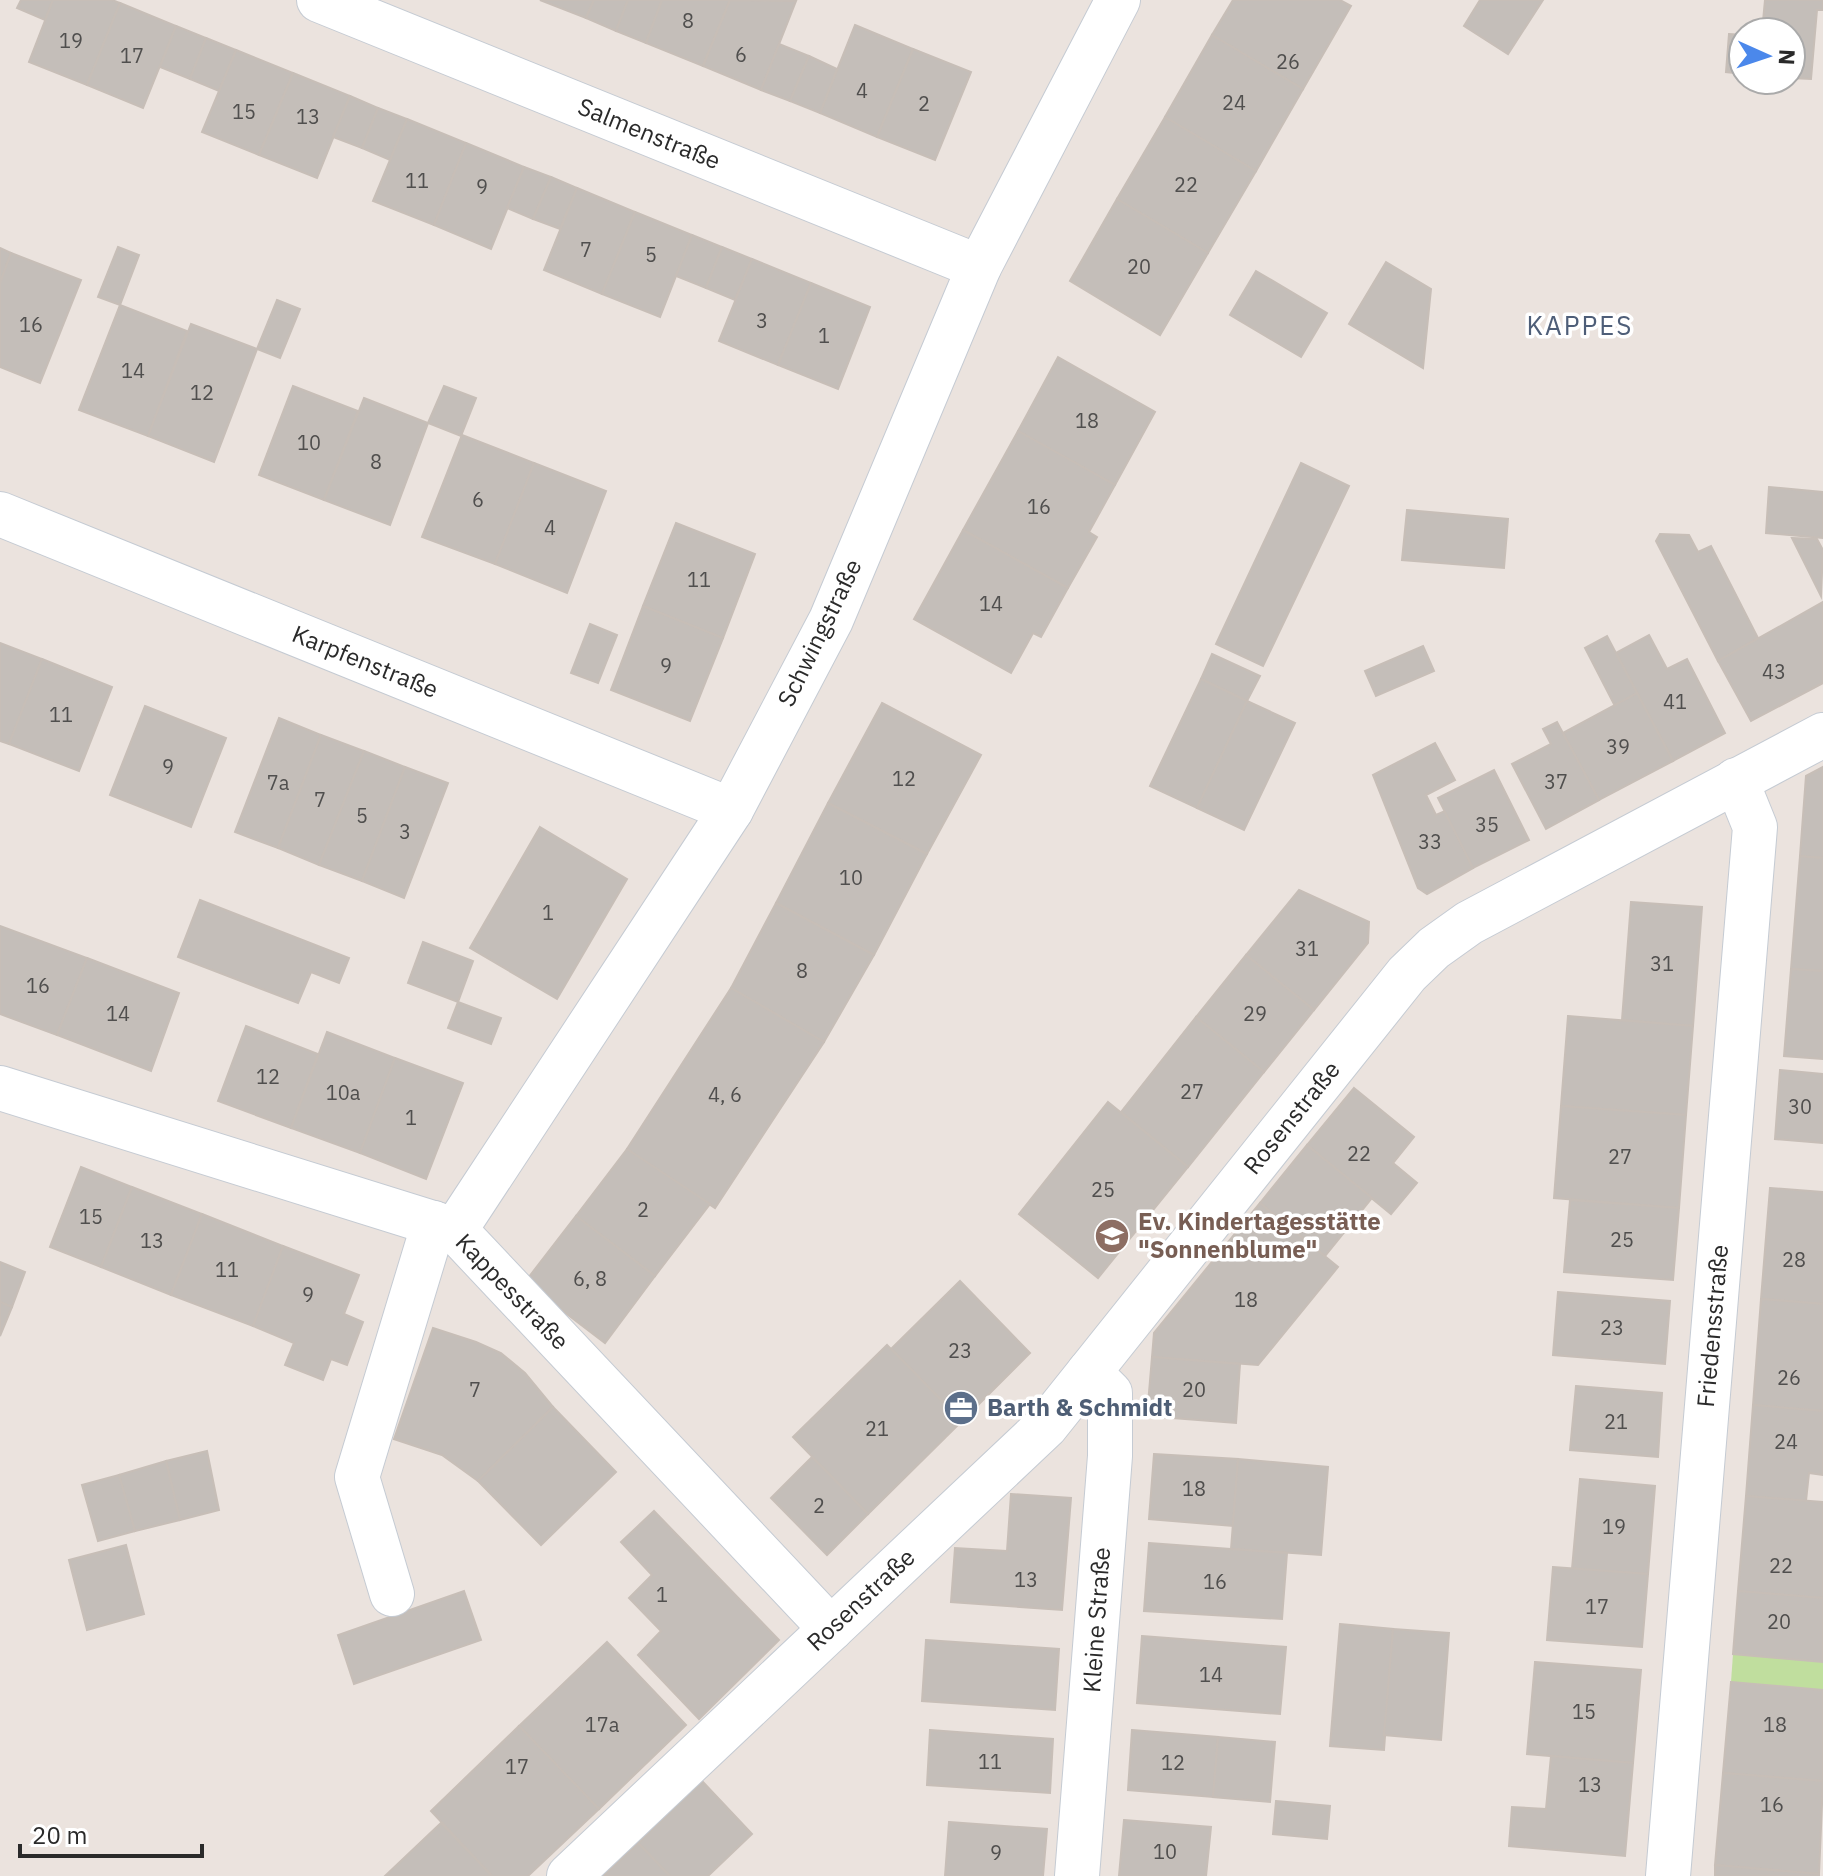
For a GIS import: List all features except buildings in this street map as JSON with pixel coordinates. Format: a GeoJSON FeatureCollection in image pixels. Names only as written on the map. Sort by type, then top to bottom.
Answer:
{"type":"FeatureCollection","features":[{"type":"Feature","properties":{"kind":"street","name":"Salmenstraße"},"geometry":{"type":"LineString","coordinates":[[319,0],[979,267]]}},
{"type":"Feature","properties":{"kind":"street","name":"Schwingstraße"},"geometry":{"type":"LineString","coordinates":[[392,1594],[357,1477],[444,1227],[731,810],[831,620],[979,267],[1118,0]]}},
{"type":"Feature","properties":{"kind":"street","name":"Karpfenstraße"},"geometry":{"type":"LineString","coordinates":[[0,514],[731,810]]}},
{"type":"Feature","properties":{"kind":"street","name":"Rosenstraße"},"geometry":{"type":"LineString","coordinates":[[569,1876],[1046,1426],[1407,974],[1421,936],[1469,923],[1823,735]]}},
{"type":"Feature","properties":{"kind":"street","name":"Friedensstraße"},"geometry":{"type":"LineString","coordinates":[[1668,1876],[1755,827],[1736,780]]}},
{"type":"Feature","properties":{"kind":"street","name":"Kappesstraße"},"geometry":{"type":"LineString","coordinates":[[0,1088],[444,1227],[831,1629]]}},
{"type":"Feature","properties":{"kind":"street","name":"Kleine Straße"},"geometry":{"type":"LineString","coordinates":[[1077,1876],[1110,1456],[1110,1393],[1089,1372]]}},
{"type":"Feature","properties":{"kind":"green space"},"geometry":{"type":"Polygon","coordinates":[[[1733,1654],[1823,1662],[1823,1690],[1731,1682],[1733,1654]]]}},
{"type":"Feature","properties":{"kind":"place","name":"Ev. Kindertagesstätte \"Sonnenblume\""},"geometry":{"type":"Point","coordinates":[1112,1236]}},
{"type":"Feature","properties":{"kind":"place","name":"Barth & Schmidt"},"geometry":{"type":"Point","coordinates":[961,1408]}},
{"type":"Feature","properties":{"kind":"district","name":"KAPPES"},"geometry":{"type":"Point","coordinates":[1580,326]}}]}
